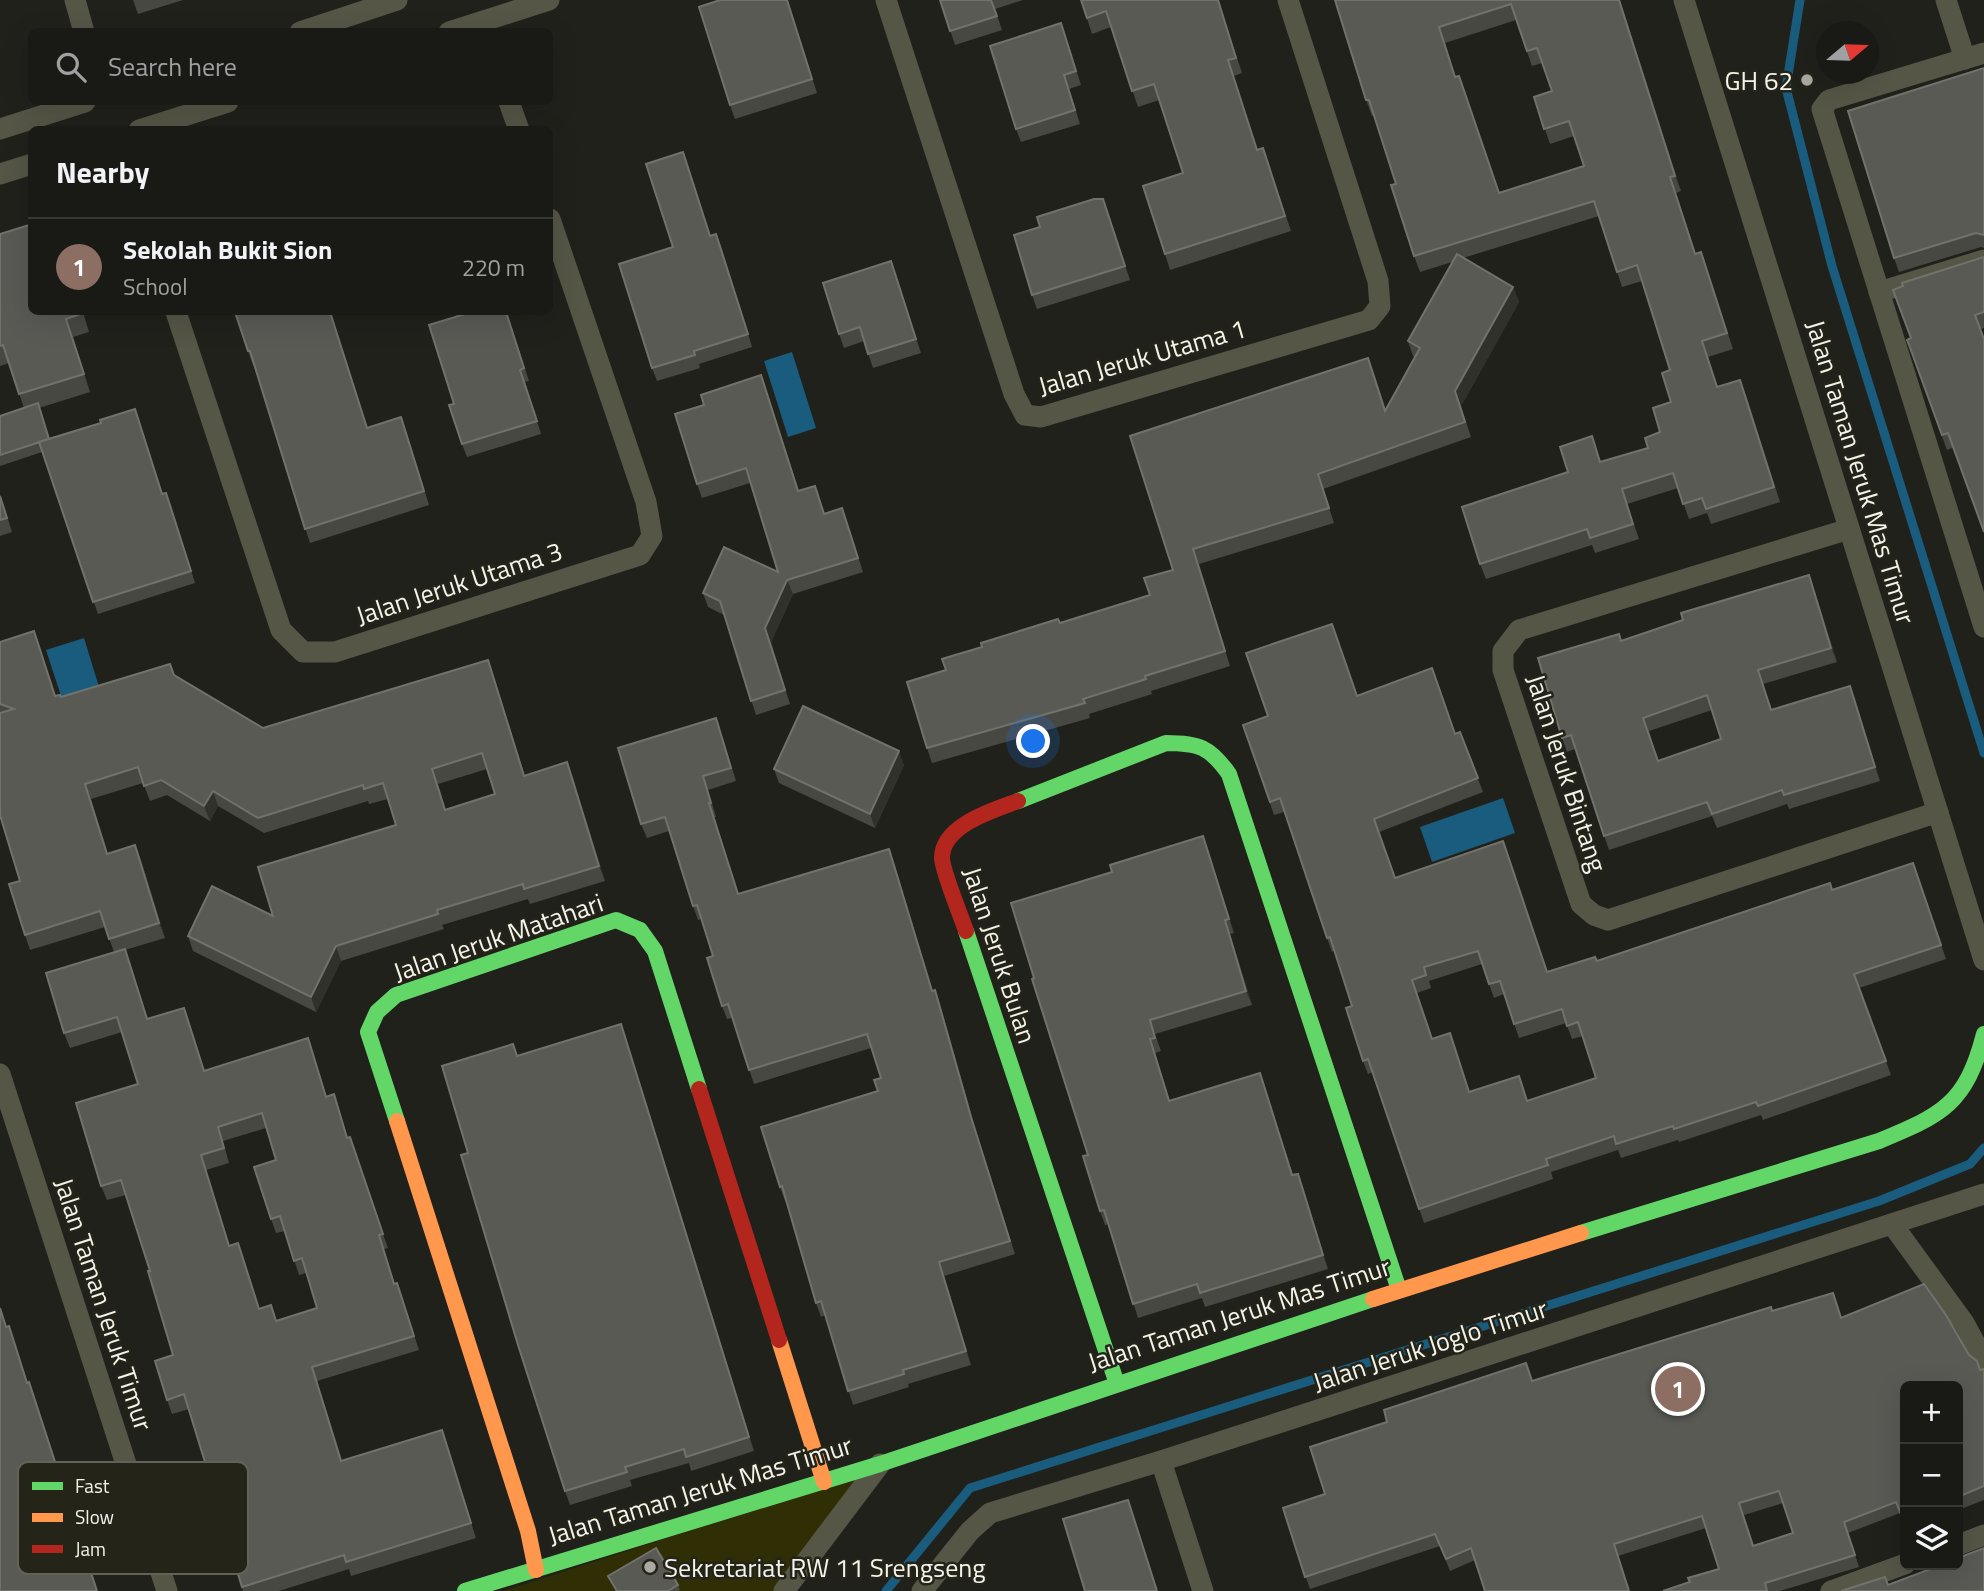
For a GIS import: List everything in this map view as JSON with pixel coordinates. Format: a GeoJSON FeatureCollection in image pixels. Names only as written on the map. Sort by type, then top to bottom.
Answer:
{"type":"FeatureCollection","features":[{"type":"Feature","properties":{"kind":"street"},"geometry":{"type":"LineString","coordinates":[[75,0],[83,28]]}},
{"type":"Feature","properties":{"kind":"street"},"geometry":{"type":"LineString","coordinates":[[312,28],[397,0]]}},
{"type":"Feature","properties":{"kind":"street"},"geometry":{"type":"LineString","coordinates":[[485,26],[549,0]]}},
{"type":"Feature","properties":{"kind":"street","name":"Jalan Jeruk Utama 1"},"geometry":{"type":"LineString","coordinates":[[886,0],[1014,394],[1025,415],[1041,417],[1369,320],[1380,306],[1378,281],[1288,0]]}},
{"type":"Feature","properties":{"kind":"street","name":"Jalan Taman Jeruk Mas Timur"},"geometry":{"type":"LineString","coordinates":[[1684,0],[1984,960]]}},
{"type":"Feature","properties":{"kind":"street"},"geometry":{"type":"LineString","coordinates":[[1946,0],[1974,56],[1829,100],[1822,108],[1984,626]]}},
{"type":"Feature","properties":{"kind":"street"},"geometry":{"type":"LineString","coordinates":[[0,129],[76,105]]}},
{"type":"Feature","properties":{"kind":"street"},"geometry":{"type":"LineString","coordinates":[[152,126],[218,105]]}},
{"type":"Feature","properties":{"kind":"street"},"geometry":{"type":"LineString","coordinates":[[510,105],[518,126]]}},
{"type":"Feature","properties":{"kind":"street"},"geometry":{"type":"LineString","coordinates":[[0,174],[28,165]]}},
{"type":"Feature","properties":{"kind":"street","name":"Jalan Jeruk Utama 3"},"geometry":{"type":"LineString","coordinates":[[177,315],[281,630],[303,652],[335,652],[640,555],[652,536],[646,502],[553,228]]}},
{"type":"Feature","properties":{"kind":"street"},"geometry":{"type":"LineString","coordinates":[[1879,292],[1984,260]]}},
{"type":"Feature","properties":{"kind":"street","name":"Jalan Jeruk Bintang"},"geometry":{"type":"LineString","coordinates":[[1849,529],[1519,630],[1503,652],[1503,670],[1581,904],[1594,915],[1608,920],[1938,813]]}},
{"type":"Feature","properties":{"kind":"street","name":"Jalan Jeruk Bulan"},"geometry":{"type":"LineString","coordinates":[[1117,1384],[942,858],[946,843],[970,820],[1166,743],[1188,742],[1214,752],[1229,774],[1399,1290]]}},
{"type":"Feature","properties":{"kind":"street","name":"Jalan Jeruk Matahari"},"geometry":{"type":"LineString","coordinates":[[536,1570],[528,1531],[368,1032],[377,1012],[396,995],[616,920],[631,923],[642,930],[655,951],[824,1482]]}},
{"type":"Feature","properties":{"kind":"street","name":"Jalan Taman Jeruk Mas Timur"},"geometry":{"type":"LineString","coordinates":[[465,1591],[824,1482],[1399,1290],[1879,1141],[1917,1125],[1945,1107],[1962,1091],[1977,1060],[1984,1034]]}},
{"type":"Feature","properties":{"kind":"street","name":"Jalan Taman Jeruk Timur"},"geometry":{"type":"LineString","coordinates":[[0,1074],[5,1105],[124,1462]]}},
{"type":"Feature","properties":{"kind":"street","name":"Jalan Jeruk Joglo Timur"},"geometry":{"type":"LineString","coordinates":[[922,1591],[970,1531],[990,1513],[1161,1461],[1984,1194]]}},
{"type":"Feature","properties":{"kind":"street"},"geometry":{"type":"LineString","coordinates":[[1892,1224],[1964,1323],[1984,1360]]}},
{"type":"Feature","properties":{"kind":"street"},"geometry":{"type":"LineString","coordinates":[[1161,1461],[1203,1591]]}},
{"type":"Feature","properties":{"kind":"street"},"geometry":{"type":"LineString","coordinates":[[784,1591],[880,1464]]}},
{"type":"Feature","properties":{"kind":"street"},"geometry":{"type":"LineString","coordinates":[[1963,1543],[1984,1535]]}},
{"type":"Feature","properties":{"kind":"street"},"geometry":{"type":"LineString","coordinates":[[1831,1591],[1900,1566]]}},
{"type":"Feature","properties":{"kind":"street","name":"Jalan Taman Jeruk Timur"},"geometry":{"type":"LineString","coordinates":[[161,1574],[167,1591]]}},
{"type":"Feature","properties":{"kind":"shaded area"},"geometry":{"type":"Polygon","coordinates":[[[872,1472],[775,1591],[503,1591],[872,1472]]]}},
{"type":"Feature","properties":{"kind":"water"},"geometry":{"type":"Polygon","coordinates":[[[792,352],[816,428],[788,437],[764,361],[792,352]]]}},
{"type":"Feature","properties":{"kind":"water"},"geometry":{"type":"Polygon","coordinates":[[[84,638],[99,687],[62,699],[46,650],[84,638]]]}},
{"type":"Feature","properties":{"kind":"water"},"geometry":{"type":"Polygon","coordinates":[[[1503,798],[1515,833],[1432,862],[1420,827],[1503,798]]]}},
{"type":"Feature","properties":{"kind":"building"},"geometry":{"type":"Polygon","coordinates":[[[720,0],[787,0],[812,79],[730,105],[699,7],[720,0]]]}},
{"type":"Feature","properties":{"kind":"building"},"geometry":{"type":"Polygon","coordinates":[[[940,0],[991,0],[997,16],[950,31],[940,0]]]}},
{"type":"Feature","properties":{"kind":"building"},"geometry":{"type":"Polygon","coordinates":[[[1081,0],[1218,0],[1236,58],[1228,60],[1257,150],[1263,148],[1285,216],[1165,254],[1143,186],[1183,173],[1154,84],[1132,91],[1106,11],[1087,18],[1081,0]]]}},
{"type":"Feature","properties":{"kind":"building"},"geometry":{"type":"Polygon","coordinates":[[[1335,0],[1619,0],[1675,176],[1670,177],[1695,254],[1701,252],[1727,333],[1702,341],[1717,387],[1740,380],[1774,487],[1706,509],[1702,498],[1683,504],[1673,473],[1622,489],[1633,524],[1590,538],[1587,529],[1480,564],[1462,507],[1568,472],[1560,447],[1592,436],[1600,462],[1648,448],[1645,438],[1660,432],[1653,408],[1671,402],[1662,373],[1670,370],[1637,265],[1617,272],[1594,201],[1414,256],[1391,185],[1396,184],[1369,100],[1366,100],[1335,0]],[[1511,4],[1439,27],[1455,77],[1459,76],[1499,193],[1584,166],[1569,121],[1544,129],[1534,97],[1552,91],[1537,48],[1527,51],[1511,4]]]}},
{"type":"Feature","properties":{"kind":"building"},"geometry":{"type":"Polygon","coordinates":[[[1061,23],[1076,71],[1064,75],[1075,110],[1016,129],[990,46],[1061,23]]]}},
{"type":"Feature","properties":{"kind":"building"},"geometry":{"type":"Polygon","coordinates":[[[1984,68],[1984,235],[1976,233],[1894,258],[1848,111],[1984,68]]]}},
{"type":"Feature","properties":{"kind":"building"},"geometry":{"type":"Polygon","coordinates":[[[683,152],[710,236],[716,234],[748,334],[694,351],[695,355],[652,368],[619,264],[673,247],[646,164],[683,152]]]}},
{"type":"Feature","properties":{"kind":"building"},"geometry":{"type":"Polygon","coordinates":[[[1094,199],[1103,199],[1125,266],[1032,295],[1014,235],[1040,227],[1037,217],[1094,199]]]}},
{"type":"Feature","properties":{"kind":"building"},"geometry":{"type":"Polygon","coordinates":[[[28,225],[28,315],[77,315],[66,319],[84,374],[19,394],[3,345],[0,346],[0,234],[28,225]]]}},
{"type":"Feature","properties":{"kind":"building"},"geometry":{"type":"Polygon","coordinates":[[[1457,254],[1513,287],[1455,391],[1465,422],[1318,474],[1329,508],[1193,549],[1225,651],[1083,699],[1085,703],[927,748],[907,682],[946,670],[942,659],[982,647],[981,643],[1058,619],[1060,623],[1150,595],[1144,578],[1173,570],[1130,436],[1368,358],[1385,411],[1420,348],[1408,341],[1457,254]]]}},
{"type":"Feature","properties":{"kind":"building"},"geometry":{"type":"Polygon","coordinates":[[[1984,257],[1984,312],[1975,315],[1984,339],[1984,532],[1948,433],[1942,435],[1907,340],[1911,338],[1893,290],[1903,286],[1902,283],[1984,257]]]}},
{"type":"Feature","properties":{"kind":"building"},"geometry":{"type":"Polygon","coordinates":[[[891,261],[916,339],[868,354],[860,327],[839,334],[823,283],[891,261]]]}},
{"type":"Feature","properties":{"kind":"building"},"geometry":{"type":"Polygon","coordinates":[[[236,315],[331,315],[367,428],[401,417],[424,491],[305,529],[236,315]]]}},
{"type":"Feature","properties":{"kind":"building"},"geometry":{"type":"Polygon","coordinates":[[[462,315],[507,315],[524,368],[520,370],[537,421],[462,444],[449,405],[454,404],[429,325],[462,315]]]}},
{"type":"Feature","properties":{"kind":"building"},"geometry":{"type":"Polygon","coordinates":[[[761,375],[798,491],[815,486],[824,514],[842,508],[858,558],[787,580],[765,628],[785,690],[751,701],[720,601],[703,593],[724,547],[778,572],[746,468],[697,484],[675,414],[704,405],[701,395],[761,375]]]}},
{"type":"Feature","properties":{"kind":"building"},"geometry":{"type":"Polygon","coordinates":[[[38,403],[49,439],[0,455],[0,416],[38,403]]]}},
{"type":"Feature","properties":{"kind":"building"},"geometry":{"type":"Polygon","coordinates":[[[135,409],[162,494],[166,493],[191,571],[93,602],[39,442],[101,423],[100,420],[135,409]]]}},
{"type":"Feature","properties":{"kind":"building"},"geometry":{"type":"Polygon","coordinates":[[[0,496],[7,518],[0,520],[0,496]]]}},
{"type":"Feature","properties":{"kind":"building"},"geometry":{"type":"Polygon","coordinates":[[[1809,575],[1831,648],[1758,670],[1771,710],[1850,686],[1875,767],[1784,795],[1782,790],[1712,814],[1707,802],[1604,836],[1571,735],[1562,738],[1538,658],[1619,634],[1621,641],[1683,620],[1681,613],[1809,575]],[[1707,695],[1643,718],[1658,761],[1721,739],[1707,695]]]}},
{"type":"Feature","properties":{"kind":"building"},"geometry":{"type":"Polygon","coordinates":[[[1332,624],[1357,696],[1432,668],[1455,734],[1460,732],[1478,778],[1374,819],[1395,878],[1503,841],[1547,972],[1595,957],[1597,961],[1830,883],[1832,890],[1913,863],[1941,945],[1854,974],[1886,1061],[1758,1106],[1756,1102],[1674,1129],[1673,1126],[1616,1144],[1614,1136],[1546,1159],[1548,1165],[1419,1209],[1368,1059],[1363,1061],[1346,1008],[1352,1006],[1280,798],[1270,802],[1243,725],[1268,716],[1246,653],[1332,624]],[[1478,951],[1424,967],[1426,975],[1412,980],[1432,1039],[1450,1033],[1469,1092],[1519,1076],[1527,1101],[1596,1078],[1578,1022],[1567,1026],[1562,1009],[1514,1024],[1500,981],[1489,984],[1478,951]]]}},
{"type":"Feature","properties":{"kind":"building"},"geometry":{"type":"Polygon","coordinates":[[[34,631],[55,696],[61,697],[170,664],[174,675],[263,728],[488,660],[524,776],[567,762],[599,866],[524,889],[523,884],[437,910],[438,914],[336,946],[311,997],[188,936],[212,886],[273,916],[258,867],[396,825],[383,783],[364,789],[363,785],[258,818],[213,791],[204,806],[161,780],[144,786],[138,767],[85,784],[107,854],[135,845],[159,923],[109,939],[100,911],[25,935],[9,884],[20,881],[0,815],[0,713],[14,709],[0,704],[0,642],[34,631]],[[482,753],[432,769],[445,810],[495,794],[482,753]]]}},
{"type":"Feature","properties":{"kind":"building"},"geometry":{"type":"Polygon","coordinates":[[[803,706],[899,751],[870,814],[774,769],[803,706]]]}},
{"type":"Feature","properties":{"kind":"building"},"geometry":{"type":"Polygon","coordinates":[[[716,718],[731,768],[703,776],[738,894],[889,849],[932,991],[935,990],[1010,1241],[939,1262],[966,1351],[903,1370],[904,1374],[848,1391],[821,1301],[816,1303],[782,1186],[780,1187],[761,1127],[878,1091],[874,1080],[881,1078],[867,1034],[749,1070],[728,1004],[722,1006],[707,958],[713,956],[697,905],[693,906],[665,817],[641,824],[618,748],[716,718]]]}},
{"type":"Feature","properties":{"kind":"building"},"geometry":{"type":"Polygon","coordinates":[[[1203,836],[1229,919],[1225,920],[1246,991],[1150,1020],[1155,1038],[1150,1039],[1169,1101],[1260,1073],[1292,1175],[1298,1174],[1323,1255],[1200,1293],[1197,1284],[1133,1304],[1104,1210],[1100,1211],[1083,1156],[1088,1155],[1032,979],[1034,978],[1011,903],[1112,872],[1110,865],[1203,836]]]}},
{"type":"Feature","properties":{"kind":"building"},"geometry":{"type":"Polygon","coordinates":[[[125,949],[147,1019],[184,1008],[204,1071],[308,1038],[326,1097],[334,1094],[347,1138],[350,1137],[383,1234],[379,1235],[394,1284],[397,1283],[414,1336],[312,1367],[341,1461],[442,1430],[471,1523],[346,1562],[344,1555],[242,1587],[238,1574],[248,1574],[248,1462],[205,1462],[184,1394],[167,1400],[155,1361],[173,1355],[150,1271],[121,1180],[101,1186],[76,1103],[138,1084],[117,1017],[64,1033],[46,973],[125,949]],[[262,1113],[218,1127],[224,1148],[201,1155],[229,1246],[238,1243],[259,1309],[271,1305],[276,1321],[317,1308],[302,1258],[294,1261],[280,1216],[271,1219],[254,1167],[276,1160],[262,1113]]]}},
{"type":"Feature","properties":{"kind":"building"},"geometry":{"type":"Polygon","coordinates":[[[621,1024],[749,1437],[686,1457],[684,1449],[625,1467],[627,1472],[565,1491],[461,1155],[468,1153],[442,1066],[513,1044],[517,1056],[621,1024]]]}},
{"type":"Feature","properties":{"kind":"building"},"geometry":{"type":"Polygon","coordinates":[[[1924,1284],[1969,1355],[1977,1361],[1980,1370],[1984,1369],[1984,1486],[1963,1495],[1963,1381],[1900,1381],[1900,1512],[1896,1502],[1844,1522],[1855,1555],[1765,1583],[1767,1591],[1663,1591],[1690,1582],[1688,1578],[1719,1569],[1702,1516],[1614,1544],[1629,1591],[1485,1591],[1471,1548],[1446,1559],[1435,1534],[1305,1577],[1283,1508],[1325,1494],[1310,1447],[1387,1422],[1384,1410],[1526,1363],[1532,1381],[1771,1307],[1772,1311],[1833,1293],[1841,1318],[1924,1284]],[[1779,1491],[1739,1503],[1753,1546],[1793,1533],[1779,1491]]]}},
{"type":"Feature","properties":{"kind":"building"},"geometry":{"type":"Polygon","coordinates":[[[0,1308],[6,1327],[9,1326],[55,1462],[18,1462],[18,1574],[91,1574],[97,1591],[0,1591],[0,1308]]]}},
{"type":"Feature","properties":{"kind":"building"},"geometry":{"type":"Polygon","coordinates":[[[1128,1500],[1157,1591],[1085,1591],[1063,1519],[1128,1500]]]}},
{"type":"Feature","properties":{"kind":"building","name":"Sekretariat RW 11 Srengseng"},"geometry":{"type":"Polygon","coordinates":[[[656,1548],[678,1585],[668,1591],[617,1591],[608,1576],[656,1548]]]}},
{"type":"Feature","properties":{"kind":"building"},"geometry":{"type":"Polygon","coordinates":[[[1984,1548],[1984,1591],[1841,1591],[1885,1577],[1888,1585],[1928,1570],[1963,1570],[1963,1556],[1984,1548]]]}},
{"type":"Feature","properties":{"kind":"waterway"},"geometry":{"type":"LineString","coordinates":[[1800,0],[1786,88],[1832,266],[1984,753]]}},
{"type":"Feature","properties":{"kind":"waterway"},"geometry":{"type":"LineString","coordinates":[[886,1591],[970,1488],[1879,1201],[1970,1164],[1984,1148]]}},
{"type":"Feature","properties":{"kind":"traffic: fast"},"geometry":{"type":"LineString","coordinates":[[1018,801],[1166,743],[1203,748],[1222,765],[1229,774],[1399,1290]]}},
{"type":"Feature","properties":{"kind":"traffic: fast"},"geometry":{"type":"LineString","coordinates":[[397,1121],[368,1032],[377,1012],[396,995],[616,920],[640,930],[655,951],[699,1089]]}},
{"type":"Feature","properties":{"kind":"traffic: fast"},"geometry":{"type":"LineString","coordinates":[[966,931],[1117,1384]]}},
{"type":"Feature","properties":{"kind":"traffic: fast"},"geometry":{"type":"LineString","coordinates":[[1581,1233],[1879,1141],[1919,1123],[1948,1104],[1959,1092],[1969,1077],[1984,1034]]}},
{"type":"Feature","properties":{"kind":"traffic: fast"},"geometry":{"type":"LineString","coordinates":[[465,1591],[880,1464],[1373,1299]]}},
{"type":"Feature","properties":{"kind":"traffic: slow"},"geometry":{"type":"LineString","coordinates":[[397,1121],[528,1531],[536,1570]]}},
{"type":"Feature","properties":{"kind":"traffic: slow"},"geometry":{"type":"LineString","coordinates":[[1373,1299],[1581,1233]]}},
{"type":"Feature","properties":{"kind":"traffic: slow"},"geometry":{"type":"LineString","coordinates":[[779,1340],[824,1482]]}},
{"type":"Feature","properties":{"kind":"traffic: jam"},"geometry":{"type":"LineString","coordinates":[[966,931],[943,864],[944,846],[950,836],[971,820],[1018,801]]}},
{"type":"Feature","properties":{"kind":"traffic: jam"},"geometry":{"type":"LineString","coordinates":[[699,1089],[779,1340]]}},
{"type":"Feature","properties":{"kind":"place","name":"GH 62"},"geometry":{"type":"Point","coordinates":[1807,80]}},
{"type":"Feature","properties":{"kind":"place","name":"Sekolah Bukit Sion"},"geometry":{"type":"Point","coordinates":[1678,1389]}},
{"type":"Feature","properties":{"kind":"place","name":"Sekretariat RW 11 Srengseng"},"geometry":{"type":"Point","coordinates":[650,1567]}}]}
